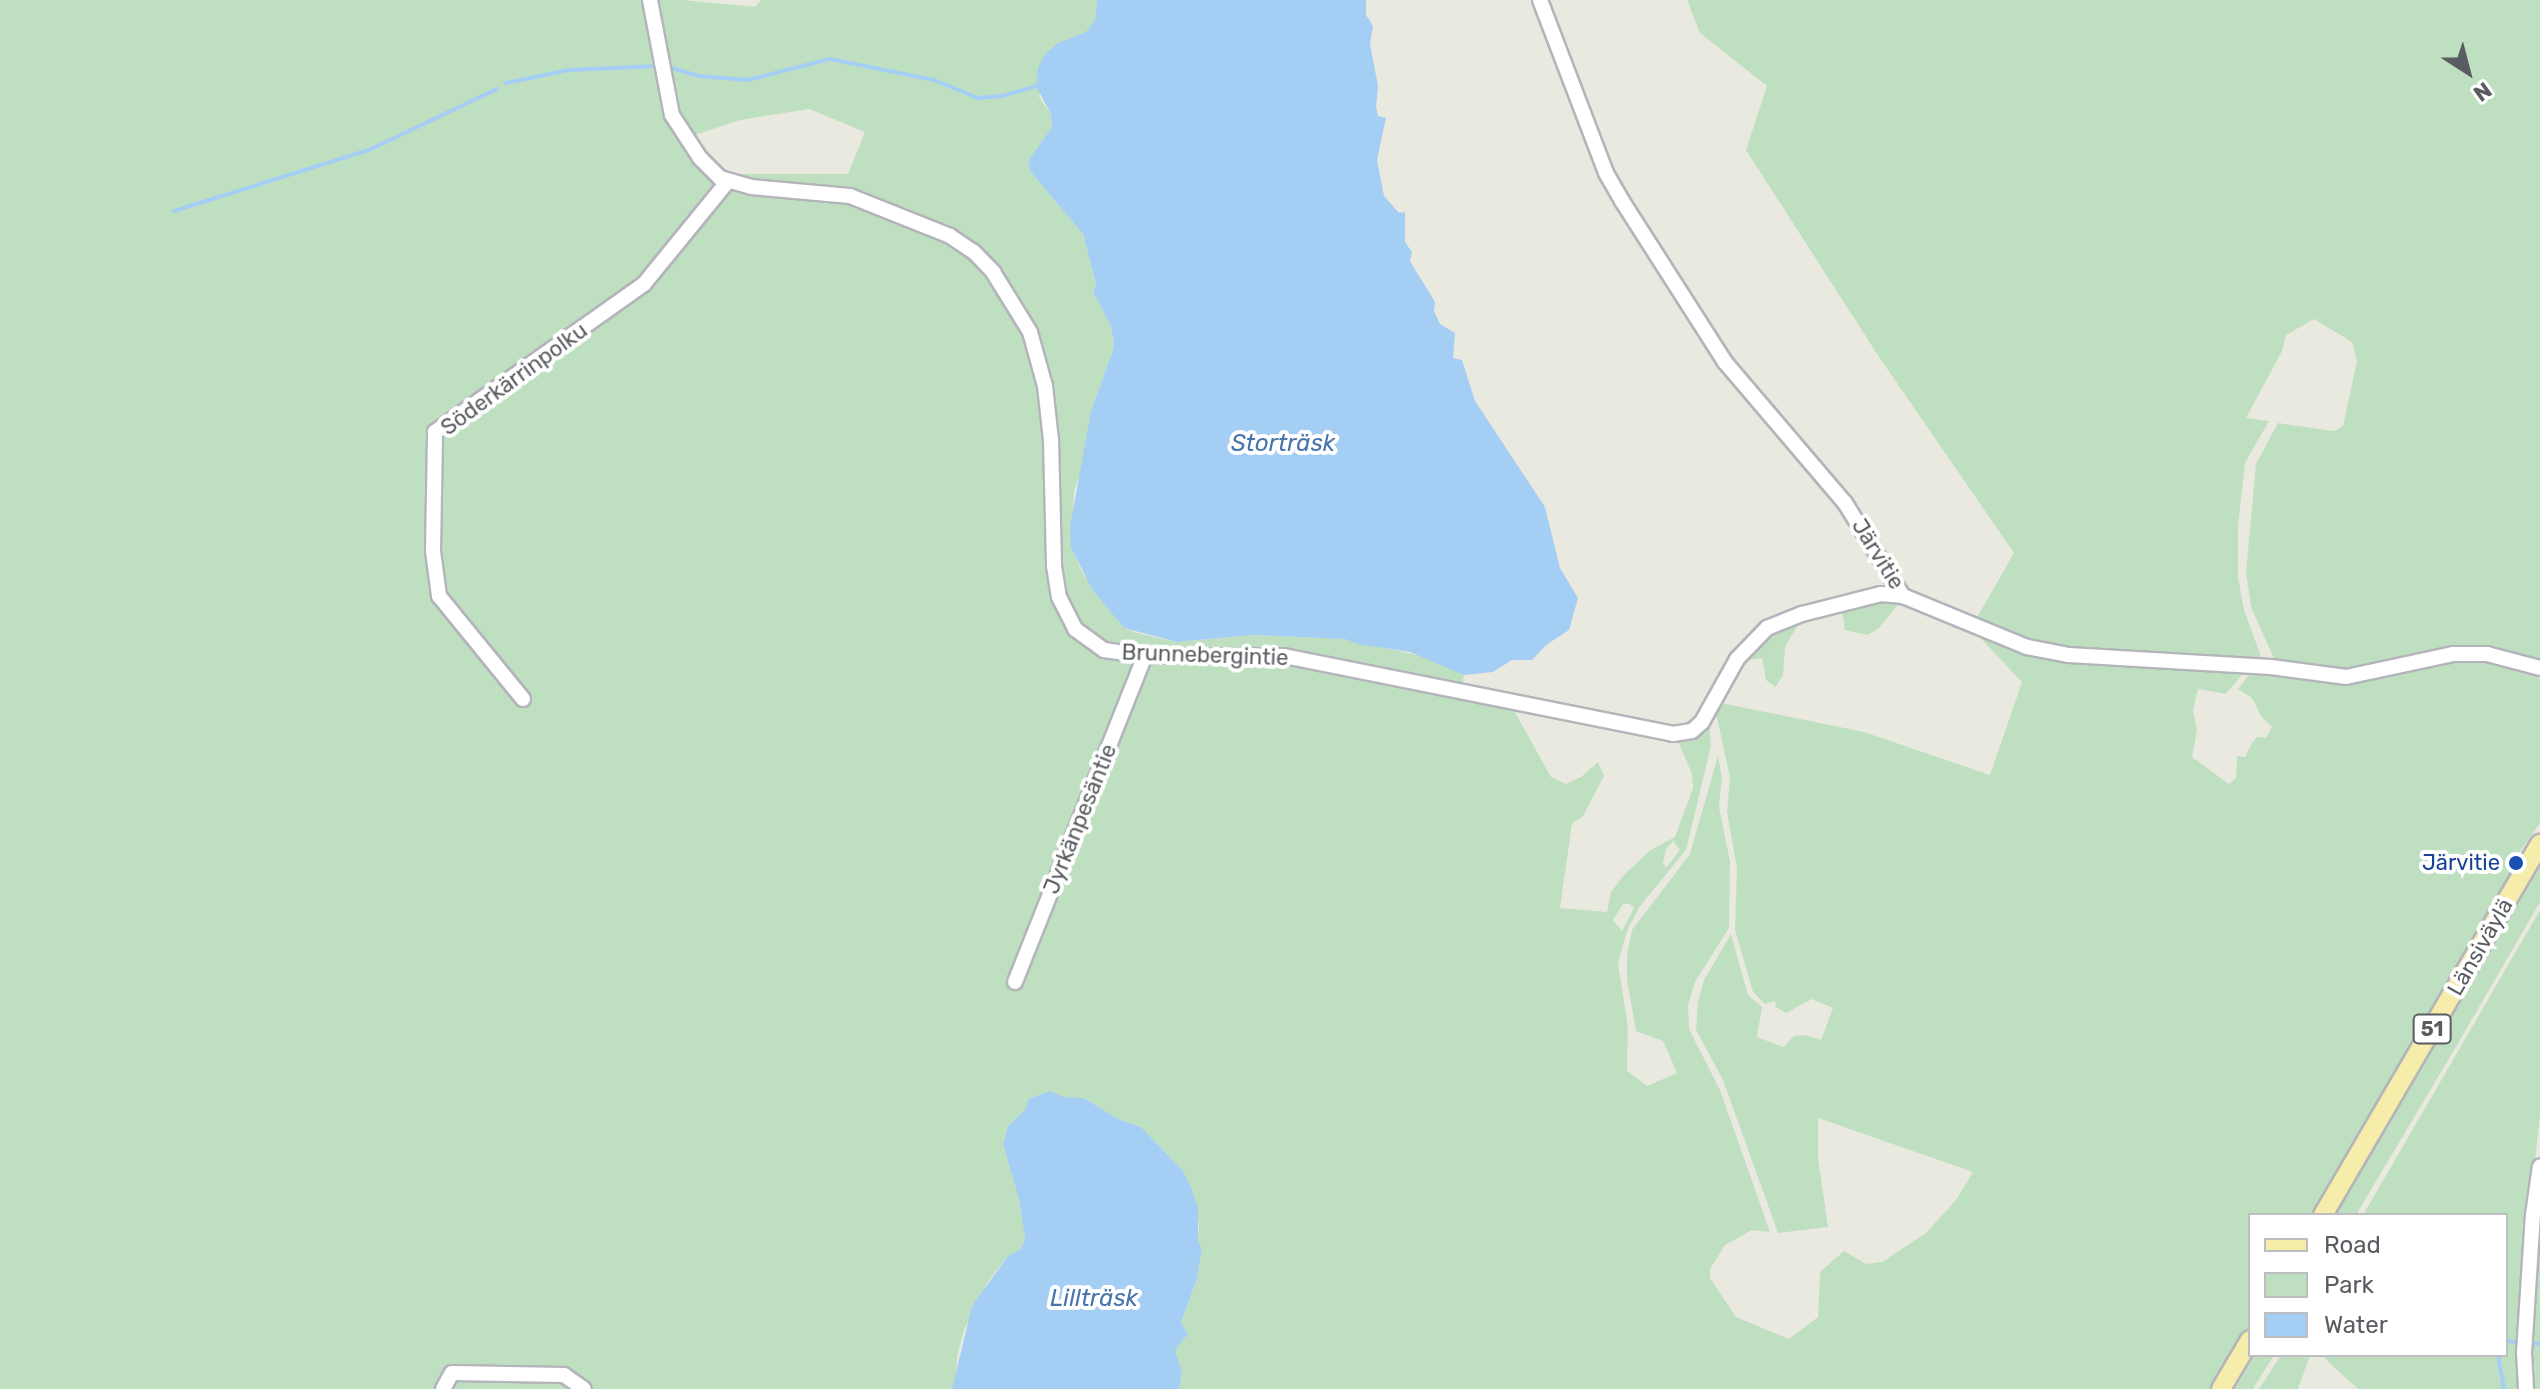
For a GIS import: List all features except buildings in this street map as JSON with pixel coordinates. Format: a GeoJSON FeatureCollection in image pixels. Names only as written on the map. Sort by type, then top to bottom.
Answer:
{"type":"FeatureCollection","features":[{"type":"Feature","properties":{"kind":"main road","name":"Länsiväylä"},"geometry":{"type":"LineString","coordinates":[[2324,1213],[2540,844]]}},
{"type":"Feature","properties":{"kind":"main road"},"geometry":{"type":"LineString","coordinates":[[2221,1389],[2248,1343]]}},
{"type":"Feature","properties":{"kind":"street"},"geometry":{"type":"LineString","coordinates":[[650,0],[672,115],[700,158],[728,181]]}},
{"type":"Feature","properties":{"kind":"street","name":"Järvitie"},"geometry":{"type":"LineString","coordinates":[[1540,0],[1606,173],[1622,201],[1725,362],[1845,503],[1903,596],[2027,647],[2058,654],[2271,667],[2346,677],[2453,654],[2487,654],[2540,668]]}},
{"type":"Feature","properties":{"kind":"street","name":"Brunnebergintie"},"geometry":{"type":"LineString","coordinates":[[728,181],[850,196],[950,236],[981,258],[1021,316],[1041,368],[1050,416],[1055,583],[1063,610],[1075,629],[1094,645],[1145,656],[1284,656],[1682,734],[1692,731],[1711,712],[1737,659],[1767,628],[1802,614],[1862,598],[1881,594],[1903,596]]}},
{"type":"Feature","properties":{"kind":"street","name":"Söderkärrinpolku"},"geometry":{"type":"LineString","coordinates":[[523,699],[439,596],[433,551],[435,432],[644,284],[728,181]]}},
{"type":"Feature","properties":{"kind":"street","name":"Jyrkänpesäntie"},"geometry":{"type":"LineString","coordinates":[[1015,982],[1145,656]]}},
{"type":"Feature","properties":{"kind":"street"},"geometry":{"type":"LineString","coordinates":[[2526,1389],[2524,1353],[2533,1215],[2540,1166]]}},
{"type":"Feature","properties":{"kind":"street"},"geometry":{"type":"LineString","coordinates":[[443,1389],[452,1373],[564,1375],[584,1389]]}},
{"type":"Feature","properties":{"kind":"green space"},"geometry":{"type":"Polygon","coordinates":[[[0,0],[683,0],[755,7],[761,0],[1097,0],[1095,20],[1086,33],[1058,44],[1039,97],[1051,114],[1052,127],[1028,162],[1030,171],[1083,234],[1096,284],[1093,292],[1110,324],[1114,347],[1091,411],[1083,467],[1074,491],[1071,548],[1083,574],[1124,628],[1137,633],[1177,642],[1253,635],[1345,639],[1426,657],[1464,675],[1462,685],[1505,694],[1551,777],[1566,784],[1581,777],[1598,762],[1604,776],[1583,816],[1572,824],[1560,908],[1607,912],[1611,892],[1624,875],[1649,851],[1675,837],[1693,788],[1692,774],[1677,739],[1709,719],[1711,746],[1686,850],[1640,906],[1627,931],[1618,963],[1628,1028],[1627,1071],[1647,1086],[1677,1073],[1663,1041],[1636,1031],[1627,980],[1627,956],[1632,930],[1690,854],[1718,756],[1722,778],[1719,807],[1730,861],[1729,928],[1695,982],[1688,1005],[1689,1029],[1720,1090],[1770,1232],[1752,1230],[1725,1245],[1710,1269],[1710,1278],[1736,1317],[1789,1339],[1818,1317],[1820,1272],[1844,1251],[1866,1264],[1882,1262],[1926,1233],[1956,1200],[1973,1172],[1818,1118],[1818,1159],[1828,1227],[1778,1233],[1723,1080],[1696,1030],[1698,1002],[1704,980],[1731,934],[1748,995],[1762,1007],[1757,1037],[1783,1047],[1794,1036],[1805,1035],[1821,1040],[1833,1008],[1812,999],[1786,1013],[1776,1007],[1775,1001],[1765,1004],[1753,992],[1735,930],[1737,868],[1727,813],[1730,778],[1716,713],[1721,703],[1864,732],[1990,775],[2022,682],[1971,628],[2032,654],[2247,668],[2226,694],[2198,689],[2193,710],[2197,730],[2192,757],[2229,784],[2236,778],[2237,756],[2245,757],[2257,737],[2266,738],[2272,727],[2261,716],[2252,698],[2238,689],[2253,670],[2364,681],[2451,659],[2489,659],[2537,673],[2540,679],[2540,823],[2516,857],[2497,903],[2316,1213],[2248,1213],[2248,1330],[2213,1389],[1179,1389],[1182,1373],[1174,1350],[1188,1334],[1181,1324],[1197,1279],[1202,1249],[1198,1240],[1199,1224],[1183,1171],[1141,1127],[1118,1119],[1084,1098],[1064,1097],[1050,1091],[1028,1099],[1026,1109],[1008,1126],[1003,1144],[1019,1200],[1025,1237],[1021,1249],[1008,1256],[987,1283],[964,1330],[952,1389],[0,1389],[0,0]],[[809,109],[740,120],[692,136],[707,167],[730,174],[848,174],[865,132],[809,109]],[[1673,841],[1666,849],[1663,863],[1666,868],[1680,850],[1673,841]],[[1623,904],[1613,920],[1622,931],[1634,908],[1623,904]]]}},
{"type":"Feature","properties":{"kind":"green space"},"geometry":{"type":"Polygon","coordinates":[[[1687,0],[2540,0],[2540,659],[2533,662],[2484,650],[2344,673],[2276,663],[2251,607],[2246,572],[2256,464],[2278,423],[2334,431],[2343,426],[2357,361],[2352,342],[2314,319],[2286,335],[2282,351],[2246,418],[2269,421],[2245,463],[2238,526],[2238,577],[2244,610],[2262,659],[2256,663],[2043,649],[1975,621],[2014,553],[1879,357],[1746,150],[1767,86],[1700,33],[1687,0]]]}},
{"type":"Feature","properties":{"kind":"green space"},"geometry":{"type":"Polygon","coordinates":[[[1889,599],[1901,601],[1878,629],[1867,635],[1845,630],[1842,611],[1889,599]]]}},
{"type":"Feature","properties":{"kind":"green space"},"geometry":{"type":"Polygon","coordinates":[[[1801,620],[1785,647],[1783,676],[1775,687],[1766,680],[1762,658],[1749,660],[1760,644],[1801,620]]]}},
{"type":"Feature","properties":{"kind":"green space"},"geometry":{"type":"Polygon","coordinates":[[[2540,867],[2540,902],[2460,1040],[2357,1213],[2337,1213],[2540,867]]]}},
{"type":"Feature","properties":{"kind":"green space"},"geometry":{"type":"Polygon","coordinates":[[[2540,910],[2540,1116],[2522,1277],[2520,1389],[2358,1389],[2323,1357],[2508,1357],[2508,1213],[2364,1213],[2540,910]]]}},
{"type":"Feature","properties":{"kind":"green space"},"geometry":{"type":"Polygon","coordinates":[[[2540,1234],[2540,1389],[2535,1389],[2533,1327],[2540,1234]]]}},
{"type":"Feature","properties":{"kind":"green space"},"geometry":{"type":"Polygon","coordinates":[[[2254,1357],[2273,1357],[2253,1389],[2235,1389],[2254,1357]]]}},
{"type":"Feature","properties":{"kind":"green space"},"geometry":{"type":"Polygon","coordinates":[[[2280,1357],[2309,1357],[2298,1389],[2259,1389],[2280,1357]]]}},
{"type":"Feature","properties":{"kind":"water","name":"Storträsk"},"geometry":{"type":"Polygon","coordinates":[[[1097,0],[1366,0],[1366,15],[1373,26],[1370,44],[1378,86],[1376,107],[1378,116],[1386,118],[1377,160],[1384,196],[1399,213],[1405,212],[1405,242],[1412,252],[1410,261],[1435,302],[1434,311],[1440,324],[1455,333],[1453,358],[1462,360],[1475,401],[1545,507],[1560,568],[1578,598],[1569,630],[1546,645],[1532,660],[1512,660],[1493,672],[1464,675],[1410,652],[1345,639],[1253,635],[1177,642],[1124,628],[1092,589],[1071,548],[1070,527],[1091,411],[1114,347],[1113,338],[1110,324],[1093,292],[1096,284],[1083,234],[1030,171],[1028,161],[1052,127],[1051,114],[1036,86],[1038,68],[1045,54],[1058,43],[1086,32],[1095,20],[1097,0]]]}},
{"type":"Feature","properties":{"kind":"water","name":"Lillträsk"},"geometry":{"type":"Polygon","coordinates":[[[1050,1091],[1064,1097],[1084,1098],[1118,1119],[1141,1127],[1183,1171],[1190,1185],[1198,1208],[1198,1240],[1202,1249],[1197,1279],[1181,1323],[1188,1334],[1175,1350],[1182,1373],[1179,1389],[952,1389],[972,1306],[1008,1256],[1021,1249],[1025,1238],[1019,1200],[1003,1144],[1008,1126],[1026,1109],[1028,1099],[1050,1091]]]}},
{"type":"Feature","properties":{"kind":"waterway"},"geometry":{"type":"LineString","coordinates":[[669,67],[698,76],[748,80],[830,59],[934,80],[978,98],[1002,96],[1036,86]]}},
{"type":"Feature","properties":{"kind":"waterway"},"geometry":{"type":"LineString","coordinates":[[506,83],[569,70],[658,66]]}},
{"type":"Feature","properties":{"kind":"waterway"},"geometry":{"type":"LineString","coordinates":[[174,211],[369,150],[497,89]]}},
{"type":"Feature","properties":{"kind":"waterway"},"geometry":{"type":"LineString","coordinates":[[2508,1341],[2515,1342]]}},
{"type":"Feature","properties":{"kind":"waterway"},"geometry":{"type":"LineString","coordinates":[[2535,1343],[2540,1344]]}},
{"type":"Feature","properties":{"kind":"waterway"},"geometry":{"type":"LineString","coordinates":[[2498,1357],[2504,1389]]}},
{"type":"Feature","properties":{"kind":"place","name":"Järvitie"},"geometry":{"type":"Point","coordinates":[2516,863]}}]}
